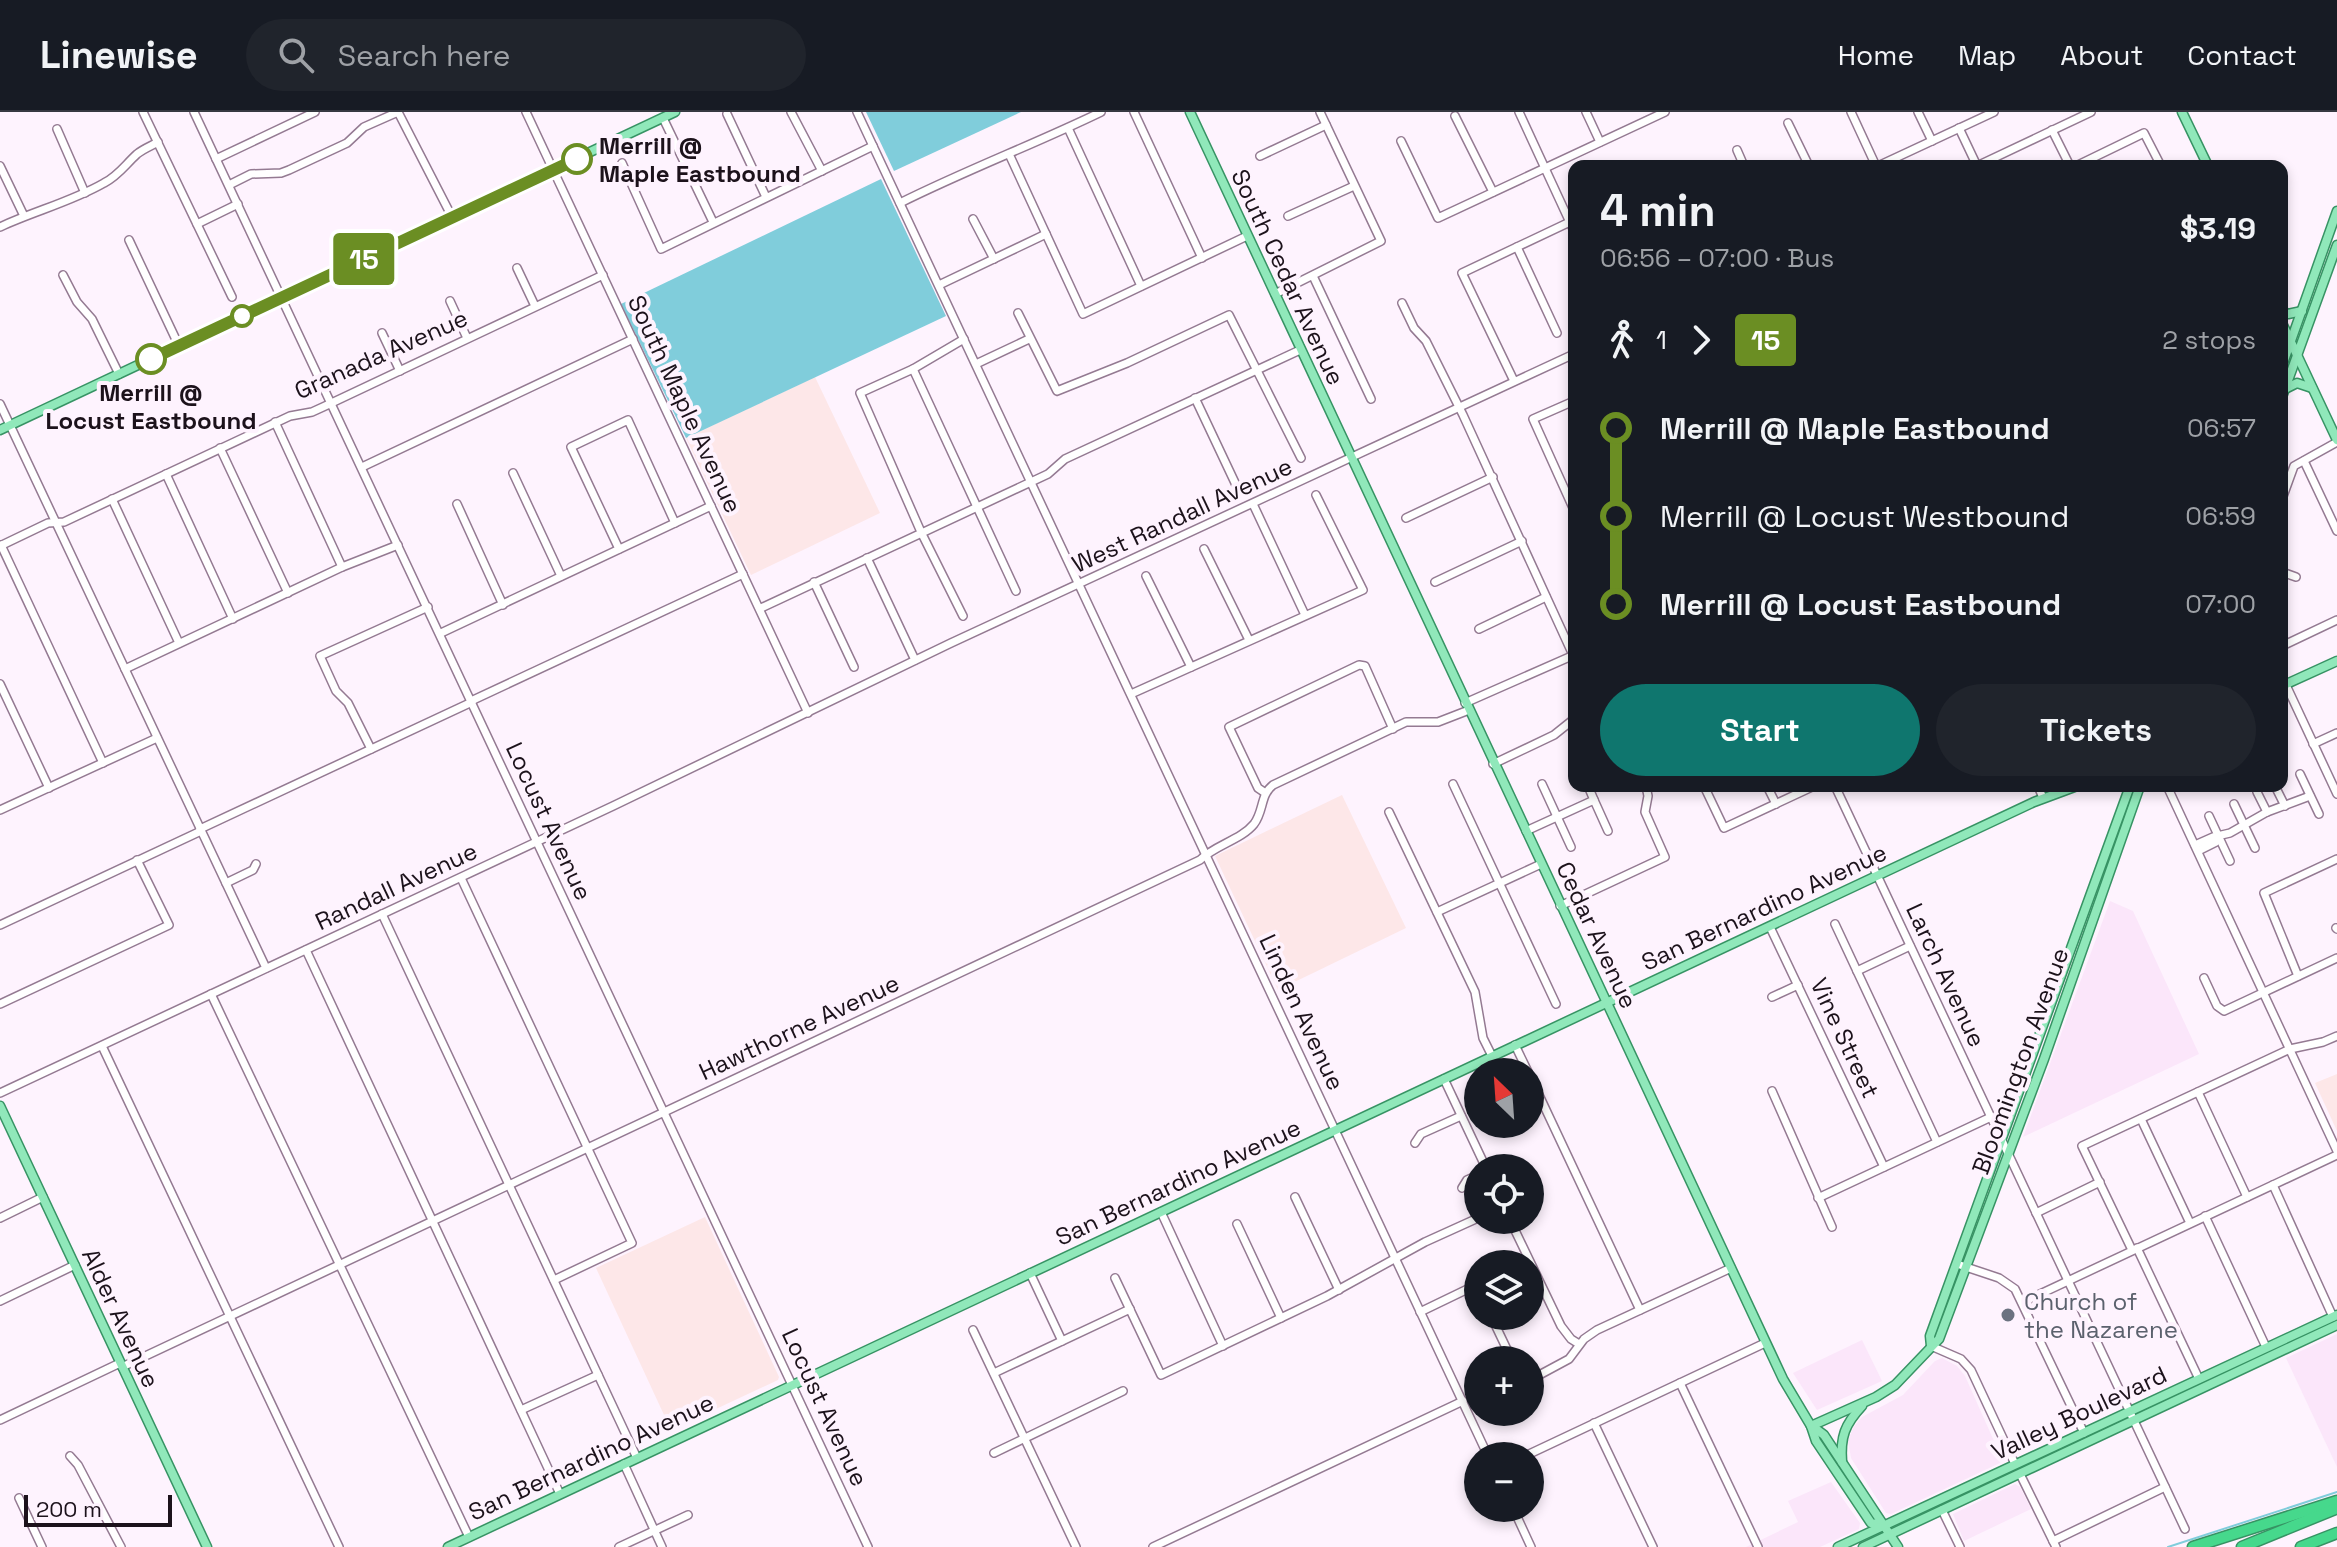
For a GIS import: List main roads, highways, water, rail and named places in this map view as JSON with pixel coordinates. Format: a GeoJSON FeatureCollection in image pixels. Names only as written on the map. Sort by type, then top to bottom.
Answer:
{"type":"FeatureCollection","features":[{"type":"Feature","properties":{"kind":"highway"},"geometry":{"type":"LineString","coordinates":[[2193,1547],[2337,1501]]}},
{"type":"Feature","properties":{"kind":"highway"},"geometry":{"type":"LineString","coordinates":[[2242,1547],[2337,1508]]}},
{"type":"Feature","properties":{"kind":"highway"},"geometry":{"type":"LineString","coordinates":[[2301,1547],[2337,1535]]}},
{"type":"Feature","properties":{"kind":"highway"},"geometry":{"type":"LineString","coordinates":[[2319,1547],[2337,1535]]}},
{"type":"Feature","properties":{"kind":"main road"},"geometry":{"type":"LineString","coordinates":[[0,430],[675,112]]}},
{"type":"Feature","properties":{"kind":"main road"},"geometry":{"type":"LineString","coordinates":[[2182,112],[2205,160]]}},
{"type":"Feature","properties":{"kind":"main road","name":"South Cedar Avenue"},"geometry":{"type":"LineString","coordinates":[[1194,113],[1247,236],[1351,458]]}},
{"type":"Feature","properties":{"kind":"main road"},"geometry":{"type":"LineString","coordinates":[[2288,350],[2337,211]]}},
{"type":"Feature","properties":{"kind":"main road"},"geometry":{"type":"LineString","coordinates":[[2288,379],[2337,245]]}},
{"type":"Feature","properties":{"kind":"main road"},"geometry":{"type":"LineString","coordinates":[[2288,314],[2302,311]]}},
{"type":"Feature","properties":{"kind":"main road"},"geometry":{"type":"LineString","coordinates":[[2288,336],[2337,441]]}},
{"type":"Feature","properties":{"kind":"main road"},"geometry":{"type":"LineString","coordinates":[[2288,389],[2297,383],[2312,388]]}},
{"type":"Feature","properties":{"kind":"main road","name":"Cedar Avenue"},"geometry":{"type":"LineString","coordinates":[[1351,458],[1765,1343],[1811,1426],[1816,1441],[1871,1523],[1884,1525]]}},
{"type":"Feature","properties":{"kind":"main road"},"geometry":{"type":"LineString","coordinates":[[2288,682],[2337,661]]}},
{"type":"Feature","properties":{"kind":"main road"},"geometry":{"type":"LineString","coordinates":[[2043,798],[2052,792]]}},
{"type":"Feature","properties":{"kind":"main road"},"geometry":{"type":"LineString","coordinates":[[2043,798],[2060,792]]}},
{"type":"Feature","properties":{"kind":"main road","name":"Bloomington Avenue"},"geometry":{"type":"LineString","coordinates":[[1811,1426],[1886,1391],[1906,1377],[1939,1339],[2001,1140],[2128,792]]}},
{"type":"Feature","properties":{"kind":"main road","name":"Bloomington Avenue"},"geometry":{"type":"LineString","coordinates":[[1962,1266],[2008,1153],[2138,792]]}},
{"type":"Feature","properties":{"kind":"main road","name":"San Bernardino Avenue"},"geometry":{"type":"LineString","coordinates":[[448,1547],[2043,798]]}},
{"type":"Feature","properties":{"kind":"main road"},"geometry":{"type":"LineString","coordinates":[[2089,927],[2095,896],[2091,892]]}},
{"type":"Feature","properties":{"kind":"main road"},"geometry":{"type":"LineString","coordinates":[[2051,1004],[2061,1008]]}},
{"type":"Feature","properties":{"kind":"main road","name":"Alder Avenue"},"geometry":{"type":"LineString","coordinates":[[0,1106],[207,1547]]}},
{"type":"Feature","properties":{"kind":"main road","name":"Valley Boulevard"},"geometry":{"type":"LineString","coordinates":[[1863,1547],[2020,1474],[2199,1379],[2266,1347],[2336,1319]]}},
{"type":"Feature","properties":{"kind":"main road","name":"Valley Boulevard"},"geometry":{"type":"LineString","coordinates":[[1838,1547],[2084,1433],[2132,1416],[2336,1319]]}},
{"type":"Feature","properties":{"kind":"main road"},"geometry":{"type":"LineString","coordinates":[[1843,1462],[1841,1446],[1845,1429],[1867,1401]]}},
{"type":"Feature","properties":{"kind":"main road","name":"Cedar Avenue"},"geometry":{"type":"LineString","coordinates":[[1811,1426],[1824,1435],[1898,1547]]}},
{"type":"Feature","properties":{"kind":"water"},"geometry":{"type":"Polygon","coordinates":[[[866,112],[1021,112],[894,171],[866,112]]]}},
{"type":"Feature","properties":{"kind":"water"},"geometry":{"type":"Polygon","coordinates":[[[881,179],[946,316],[686,438],[621,304],[881,179]]]}},
{"type":"Feature","properties":{"kind":"waterway"},"geometry":{"type":"LineString","coordinates":[[2168,1547],[2337,1492]]}},
{"type":"Feature","properties":{"kind":"place","name":"Merrill @ Maple Eastbound"},"geometry":{"type":"Point","coordinates":[577,159]}},
{"type":"Feature","properties":{"kind":"place","name":"Merrill @ Locust Eastbound"},"geometry":{"type":"Point","coordinates":[151,359]}},
{"type":"Feature","properties":{"kind":"place","name":"Church of the Nazarene"},"geometry":{"type":"Point","coordinates":[2008,1315]}}]}
